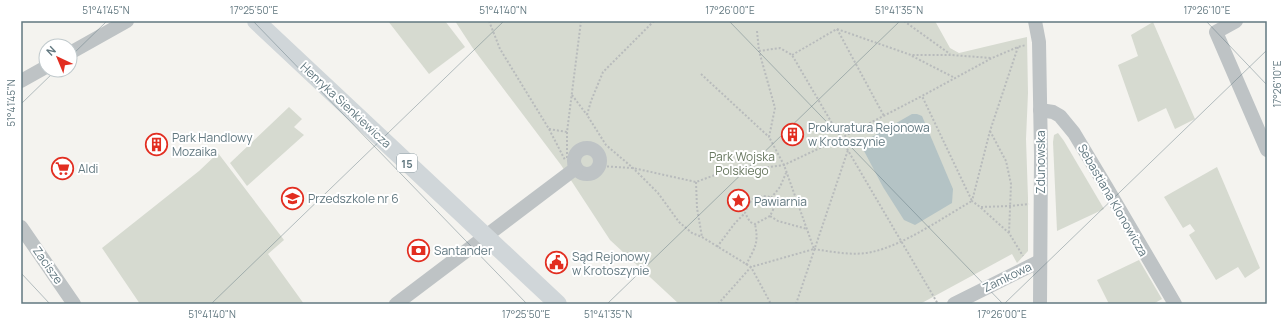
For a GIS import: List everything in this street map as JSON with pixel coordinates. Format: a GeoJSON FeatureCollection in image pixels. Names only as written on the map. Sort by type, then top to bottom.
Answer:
{"type":"FeatureCollection","features":[{"type":"Feature","properties":{"kind":"main road","name":"Henryka Sienkiewicza"},"geometry":{"type":"LineString","coordinates":[[256,21],[558,304]]}},
{"type":"Feature","properties":{"kind":"street","name":"Zdunowska"},"geometry":{"type":"LineString","coordinates":[[1035,21],[1039,42],[1041,202],[1040,304]]}},
{"type":"Feature","properties":{"kind":"street"},"geometry":{"type":"LineString","coordinates":[[1236,21],[1216,32],[1267,150]]}},
{"type":"Feature","properties":{"kind":"street"},"geometry":{"type":"LineString","coordinates":[[78,49],[120,23]]}},
{"type":"Feature","properties":{"kind":"street"},"geometry":{"type":"LineString","coordinates":[[21,81],[38,71]]}},
{"type":"Feature","properties":{"kind":"street","name":"Sebastiana Klonowicza"},"geometry":{"type":"LineString","coordinates":[[1040,110],[1053,112],[1060,116],[1074,133],[1175,304]]}},
{"type":"Feature","properties":{"kind":"street"},"geometry":{"type":"LineString","coordinates":[[586,148],[597,154],[599,158],[599,166],[594,172],[582,173],[576,168],[574,160],[582,150],[586,148]]}},
{"type":"Feature","properties":{"kind":"street"},"geometry":{"type":"LineString","coordinates":[[396,304],[576,168]]}},
{"type":"Feature","properties":{"kind":"street","name":"Zacisze"},"geometry":{"type":"LineString","coordinates":[[21,227],[74,304]]}},
{"type":"Feature","properties":{"kind":"street","name":"Zamkowa"},"geometry":{"type":"LineString","coordinates":[[954,304],[1040,261]]}},
{"type":"Feature","properties":{"kind":"path"},"geometry":{"type":"LineString","coordinates":[[489,21],[500,49],[549,129],[567,165],[568,132],[581,21]]}},
{"type":"Feature","properties":{"kind":"path"},"geometry":{"type":"LineString","coordinates":[[587,115],[603,72],[654,21]]}},
{"type":"Feature","properties":{"kind":"path"},"geometry":{"type":"LineString","coordinates":[[904,21],[951,55]]}},
{"type":"Feature","properties":{"kind":"path"},"geometry":{"type":"LineString","coordinates":[[792,55],[837,29],[910,55],[955,78]]}},
{"type":"Feature","properties":{"kind":"path"},"geometry":{"type":"LineString","coordinates":[[837,29],[884,116]]}},
{"type":"Feature","properties":{"kind":"path"},"geometry":{"type":"LineString","coordinates":[[757,31],[759,51],[774,108],[768,137]]}},
{"type":"Feature","properties":{"kind":"path"},"geometry":{"type":"LineString","coordinates":[[599,166],[633,168],[696,182],[731,169],[752,169],[784,165],[884,116],[992,58],[1018,47],[1030,45]]}},
{"type":"Feature","properties":{"kind":"path"},"geometry":{"type":"LineString","coordinates":[[718,304],[751,268],[814,249],[843,253],[872,252],[900,242],[972,201],[990,131],[1018,47]]}},
{"type":"Feature","properties":{"kind":"path"},"geometry":{"type":"LineString","coordinates":[[759,51],[780,48],[792,55],[900,242],[938,304]]}},
{"type":"Feature","properties":{"kind":"path"},"geometry":{"type":"LineString","coordinates":[[910,55],[951,55],[992,58]]}},
{"type":"Feature","properties":{"kind":"path"},"geometry":{"type":"LineString","coordinates":[[701,74],[768,137],[784,165],[814,249]]}},
{"type":"Feature","properties":{"kind":"path"},"geometry":{"type":"LineString","coordinates":[[572,95],[587,115],[606,146],[633,168],[658,193],[679,222],[692,233],[702,237],[751,268],[771,304]]}},
{"type":"Feature","properties":{"kind":"path"},"geometry":{"type":"LineString","coordinates":[[922,96],[972,201],[1008,233],[1024,258]]}},
{"type":"Feature","properties":{"kind":"path"},"geometry":{"type":"LineString","coordinates":[[549,129],[568,132]]}},
{"type":"Feature","properties":{"kind":"path"},"geometry":{"type":"LineString","coordinates":[[990,131],[1006,161],[1011,184],[1008,233]]}},
{"type":"Feature","properties":{"kind":"path"},"geometry":{"type":"LineString","coordinates":[[796,304],[848,150]]}},
{"type":"Feature","properties":{"kind":"path"},"geometry":{"type":"LineString","coordinates":[[771,198],[780,187],[786,172]]}},
{"type":"Feature","properties":{"kind":"path"},"geometry":{"type":"LineString","coordinates":[[696,182],[696,208],[702,237]]}},
{"type":"Feature","properties":{"kind":"path"},"geometry":{"type":"LineString","coordinates":[[717,247],[734,223],[745,213],[748,205],[753,200],[760,196],[771,198],[774,201],[774,206],[770,216],[755,224]]}},
{"type":"Feature","properties":{"kind":"path"},"geometry":{"type":"LineString","coordinates":[[980,207],[1010,206],[1041,202]]}},
{"type":"Feature","properties":{"kind":"path"},"geometry":{"type":"LineString","coordinates":[[745,213],[750,222],[755,224]]}},
{"type":"Feature","properties":{"kind":"path"},"geometry":{"type":"LineString","coordinates":[[770,216],[778,222],[807,230]]}},
{"type":"Feature","properties":{"kind":"path"},"geometry":{"type":"LineString","coordinates":[[746,264],[757,243],[758,236],[755,224]]}},
{"type":"Feature","properties":{"kind":"green space"},"geometry":{"type":"Polygon","coordinates":[[[388,21],[445,21],[465,47],[429,74],[388,21]]]}},
{"type":"Feature","properties":{"kind":"green space","name":"Park Wojska Polskiego"},"geometry":{"type":"Polygon","coordinates":[[[455,21],[935,21],[950,48],[959,53],[1027,37],[1028,93],[1026,139],[1028,251],[1017,263],[1012,254],[920,304],[679,304],[610,240],[561,165],[472,47],[455,21]]]}},
{"type":"Feature","properties":{"kind":"green space"},"geometry":{"type":"Polygon","coordinates":[[[1153,22],[1195,119],[1175,129],[1166,108],[1138,122],[1118,65],[1138,56],[1131,35],[1153,22]]]}},
{"type":"Feature","properties":{"kind":"green space"},"geometry":{"type":"Polygon","coordinates":[[[289,107],[302,119],[294,127],[304,135],[247,186],[230,163],[289,107]]]}},
{"type":"Feature","properties":{"kind":"green space"},"geometry":{"type":"Polygon","coordinates":[[[1058,133],[1104,209],[1057,231],[1053,142],[1054,135],[1058,133]]]}},
{"type":"Feature","properties":{"kind":"green space"},"geometry":{"type":"Polygon","coordinates":[[[218,153],[284,240],[268,254],[304,304],[140,304],[102,248],[199,171],[218,153]]]}},
{"type":"Feature","properties":{"kind":"green space"},"geometry":{"type":"Polygon","coordinates":[[[1217,167],[1260,268],[1245,278],[1238,267],[1216,280],[1189,235],[1195,231],[1190,224],[1183,228],[1164,197],[1217,167]]]}},
{"type":"Feature","properties":{"kind":"green space"},"geometry":{"type":"Polygon","coordinates":[[[1139,260],[1162,299],[1153,304],[1109,304],[1097,280],[1139,260]]]}},
{"type":"Feature","properties":{"kind":"shaded area"},"geometry":{"type":"Polygon","coordinates":[[[912,114],[922,116],[953,189],[952,203],[915,225],[904,220],[883,187],[863,149],[864,143],[870,138],[912,114]]]}},
{"type":"Feature","properties":{"kind":"place","name":"Prokuratura Rejonowa w Krotoszynie"},"geometry":{"type":"Point","coordinates":[793,134]}},
{"type":"Feature","properties":{"kind":"place","name":"Park Handlowy Mozaika"},"geometry":{"type":"Point","coordinates":[156,144]}},
{"type":"Feature","properties":{"kind":"place","name":"Aldi"},"geometry":{"type":"Point","coordinates":[62,168]}},
{"type":"Feature","properties":{"kind":"place","name":"Przedszkole nr 6"},"geometry":{"type":"Point","coordinates":[292,198]}},
{"type":"Feature","properties":{"kind":"place","name":"Pawiarnia"},"geometry":{"type":"Point","coordinates":[739,201]}},
{"type":"Feature","properties":{"kind":"place","name":"Santander"},"geometry":{"type":"Point","coordinates":[419,250]}},
{"type":"Feature","properties":{"kind":"place","name":"Sąd Rejonowy w Krotoszynie"},"geometry":{"type":"Point","coordinates":[556,263]}}]}
